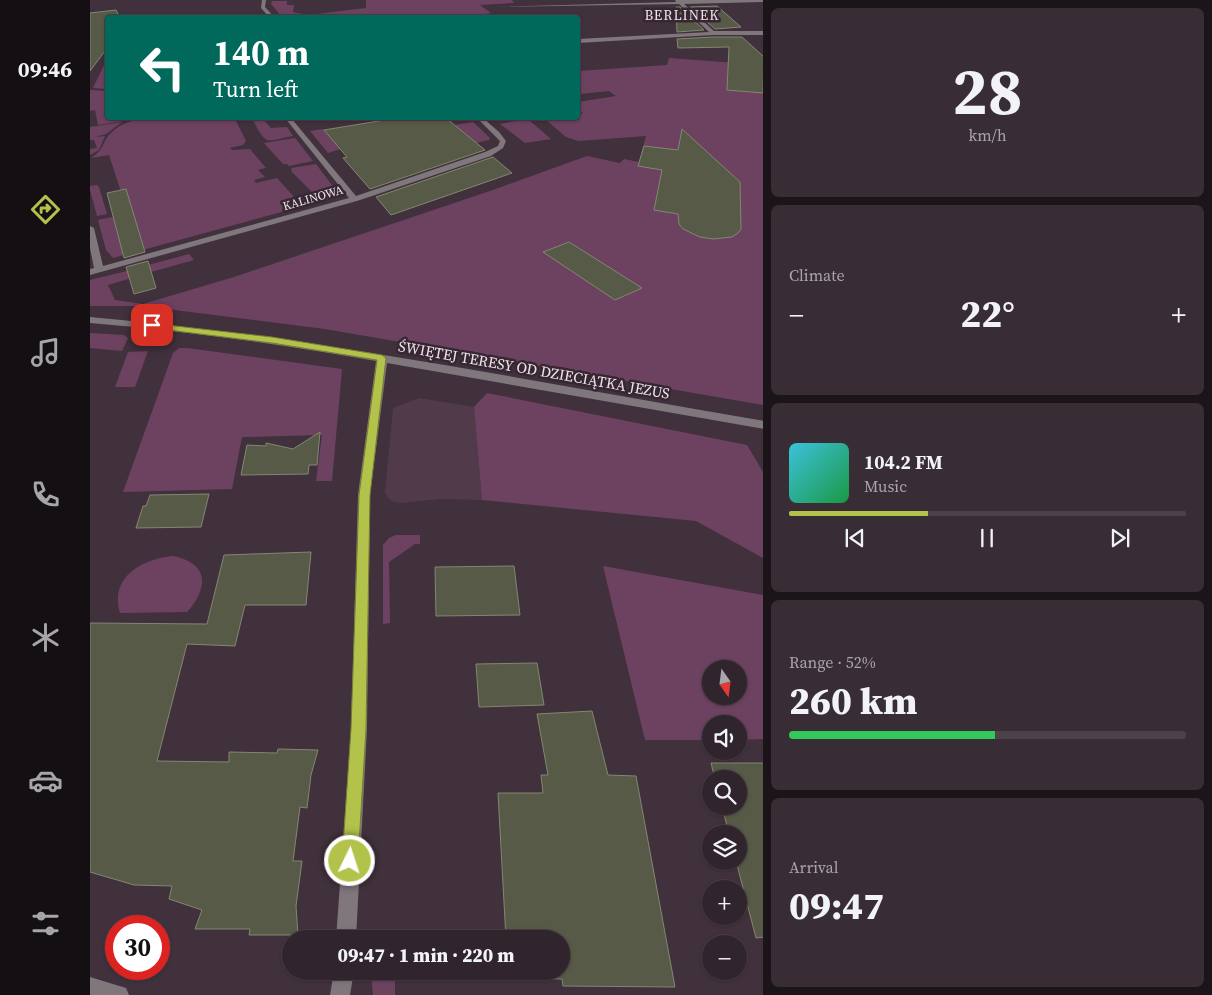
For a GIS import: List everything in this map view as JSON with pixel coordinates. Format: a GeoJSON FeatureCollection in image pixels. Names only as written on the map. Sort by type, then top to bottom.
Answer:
{"type":"FeatureCollection","features":[{"type":"Feature","properties":{"kind":"street"},"geometry":{"type":"LineString","coordinates":[[264,0],[263,6],[270,15]]}},
{"type":"Feature","properties":{"kind":"street"},"geometry":{"type":"LineString","coordinates":[[496,7],[678,1],[763,1]]}},
{"type":"Feature","properties":{"kind":"street"},"geometry":{"type":"LineString","coordinates":[[678,1],[713,33]]}},
{"type":"Feature","properties":{"kind":"street"},"geometry":{"type":"LineString","coordinates":[[580,41],[713,33],[763,33]]}},
{"type":"Feature","properties":{"kind":"street"},"geometry":{"type":"LineString","coordinates":[[290,120],[354,199]]}},
{"type":"Feature","properties":{"kind":"street","name":"KALINOWA"},"geometry":{"type":"LineString","coordinates":[[95,271],[354,199],[496,150],[503,144],[503,141],[498,133],[482,120]]}},
{"type":"Feature","properties":{"kind":"street"},"geometry":{"type":"LineString","coordinates":[[90,228],[95,271]]}},
{"type":"Feature","properties":{"kind":"street","name":"ŚWIĘTEJ TERESY OD DZIECIĄTKA JEZUS"},"geometry":{"type":"LineString","coordinates":[[90,320],[221,333],[382,358],[763,425]]}},
{"type":"Feature","properties":{"kind":"street"},"geometry":{"type":"LineString","coordinates":[[347,930],[359,729],[364,495],[382,358]]}},
{"type":"Feature","properties":{"kind":"street"},"geometry":{"type":"LineString","coordinates":[[340,995],[342,980]]}},
{"type":"Feature","properties":{"kind":"street"},"geometry":{"type":"LineString","coordinates":[[90,987],[119,995]]}},
{"type":"Feature","properties":{"kind":"shaded area"},"geometry":{"type":"Polygon","coordinates":[[[366,0],[512,0],[514,3],[480,5],[491,13],[486,14],[487,15],[308,15],[366,8],[366,0]]]}},
{"type":"Feature","properties":{"kind":"shaded area"},"geometry":{"type":"Polygon","coordinates":[[[272,1],[287,1],[287,5],[294,5],[293,12],[308,15],[280,15],[271,4],[272,1]]]}},
{"type":"Feature","properties":{"kind":"shaded area"},"geometry":{"type":"Polygon","coordinates":[[[669,58],[763,65],[763,405],[325,329],[143,306],[90,306],[90,280],[131,270],[135,277],[108,285],[115,300],[143,304],[234,277],[490,191],[587,156],[620,163],[624,159],[639,162],[646,136],[578,141],[566,137],[546,120],[580,120],[580,114],[583,113],[580,111],[580,102],[616,96],[609,91],[580,94],[580,71],[667,65],[669,58]]]}},
{"type":"Feature","properties":{"kind":"shaded area"},"geometry":{"type":"Polygon","coordinates":[[[105,63],[105,89],[93,88],[105,63]]]}},
{"type":"Feature","properties":{"kind":"shaded area"},"geometry":{"type":"Polygon","coordinates":[[[90,90],[105,91],[105,120],[125,120],[98,125],[95,110],[90,111],[90,90]]]}},
{"type":"Feature","properties":{"kind":"shaded area"},"geometry":{"type":"Polygon","coordinates":[[[240,120],[236,121],[246,141],[243,145],[230,148],[232,150],[250,149],[266,168],[258,170],[265,177],[254,180],[256,183],[277,178],[295,198],[336,189],[340,196],[113,258],[106,250],[98,220],[112,217],[142,242],[134,216],[126,207],[109,155],[91,158],[99,152],[110,134],[123,124],[133,121],[240,120]]]}},
{"type":"Feature","properties":{"kind":"shaded area"},"geometry":{"type":"Polygon","coordinates":[[[253,120],[264,120],[271,128],[287,127],[293,136],[268,140],[261,135],[253,120]]]}},
{"type":"Feature","properties":{"kind":"shaded area"},"geometry":{"type":"Polygon","coordinates":[[[528,120],[551,139],[525,143],[500,124],[528,120]]]}},
{"type":"Feature","properties":{"kind":"shaded area"},"geometry":{"type":"Polygon","coordinates":[[[122,122],[106,134],[95,137],[105,136],[99,150],[90,155],[90,149],[97,148],[94,140],[90,140],[90,127],[122,122]]]}},
{"type":"Feature","properties":{"kind":"shaded area"},"geometry":{"type":"Polygon","coordinates":[[[473,122],[490,138],[489,140],[476,143],[455,125],[473,122]]]}},
{"type":"Feature","properties":{"kind":"shaded area"},"geometry":{"type":"Polygon","coordinates":[[[323,129],[341,149],[328,153],[310,131],[323,129]]]}},
{"type":"Feature","properties":{"kind":"shaded area"},"geometry":{"type":"Polygon","coordinates":[[[295,138],[313,161],[289,166],[283,164],[264,143],[295,138]]]}},
{"type":"Feature","properties":{"kind":"shaded area"},"geometry":{"type":"Polygon","coordinates":[[[316,164],[334,188],[312,192],[291,171],[291,168],[316,164]]]}},
{"type":"Feature","properties":{"kind":"shaded area"},"geometry":{"type":"Polygon","coordinates":[[[97,185],[107,214],[97,216],[90,186],[97,185]]]}},
{"type":"Feature","properties":{"kind":"shaded area"},"geometry":{"type":"Polygon","coordinates":[[[189,254],[194,260],[144,274],[141,267],[189,254]]]}},
{"type":"Feature","properties":{"kind":"shaded area"},"geometry":{"type":"Polygon","coordinates":[[[90,333],[124,335],[128,338],[122,351],[90,348],[90,333]]]}},
{"type":"Feature","properties":{"kind":"shaded area"},"geometry":{"type":"Polygon","coordinates":[[[179,348],[342,369],[332,481],[316,481],[322,435],[242,437],[232,489],[123,492],[173,353],[179,348]]]}},
{"type":"Feature","properties":{"kind":"shaded area"},"geometry":{"type":"Polygon","coordinates":[[[148,351],[135,387],[115,387],[128,352],[148,351]]]}},
{"type":"Feature","properties":{"kind":"shaded area"},"geometry":{"type":"Polygon","coordinates":[[[487,393],[747,445],[763,472],[763,558],[696,521],[482,500],[474,407],[487,393]]]}},
{"type":"Feature","properties":{"kind":"shaded area"},"geometry":{"type":"Polygon","coordinates":[[[419,398],[474,407],[482,500],[441,499],[401,503],[393,502],[388,498],[385,493],[393,408],[419,398]]]}},
{"type":"Feature","properties":{"kind":"shaded area"},"geometry":{"type":"Polygon","coordinates":[[[396,535],[420,535],[420,544],[415,544],[389,562],[390,623],[383,624],[383,545],[389,538],[396,535]]]}},
{"type":"Feature","properties":{"kind":"shaded area"},"geometry":{"type":"Polygon","coordinates":[[[173,556],[185,559],[193,564],[199,570],[202,578],[199,594],[187,612],[120,613],[119,589],[131,572],[150,561],[173,556]]]}},
{"type":"Feature","properties":{"kind":"shaded area"},"geometry":{"type":"Polygon","coordinates":[[[603,566],[763,595],[763,739],[747,740],[747,715],[702,715],[702,740],[645,740],[603,566]]]}},
{"type":"Feature","properties":{"kind":"shaded area"},"geometry":{"type":"Polygon","coordinates":[[[372,980],[395,980],[395,995],[373,995],[372,980]]]}},
{"type":"Feature","properties":{"kind":"building"},"geometry":{"type":"Polygon","coordinates":[[[717,6],[741,27],[715,29],[690,7],[717,6]]]}},
{"type":"Feature","properties":{"kind":"building"},"geometry":{"type":"Polygon","coordinates":[[[676,7],[680,7],[704,30],[677,32],[676,7]]]}},
{"type":"Feature","properties":{"kind":"building"},"geometry":{"type":"Polygon","coordinates":[[[116,10],[118,15],[105,15],[105,51],[90,71],[90,13],[116,10]]]}},
{"type":"Feature","properties":{"kind":"building"},"geometry":{"type":"Polygon","coordinates":[[[742,37],[763,56],[763,93],[727,90],[729,47],[678,48],[677,39],[742,37]]]}},
{"type":"Feature","properties":{"kind":"building"},"geometry":{"type":"Polygon","coordinates":[[[385,120],[448,120],[485,150],[370,189],[343,158],[347,157],[324,130],[385,120]]]}},
{"type":"Feature","properties":{"kind":"building"},"geometry":{"type":"Polygon","coordinates":[[[682,129],[740,182],[741,229],[732,237],[713,239],[700,237],[683,229],[679,224],[678,214],[654,210],[662,170],[638,166],[644,146],[678,150],[682,129]]]}},
{"type":"Feature","properties":{"kind":"building"},"geometry":{"type":"Polygon","coordinates":[[[493,157],[512,173],[391,215],[376,197],[493,157]]]}},
{"type":"Feature","properties":{"kind":"building"},"geometry":{"type":"Polygon","coordinates":[[[126,189],[145,252],[124,258],[107,193],[126,189]]]}},
{"type":"Feature","properties":{"kind":"building"},"geometry":{"type":"Polygon","coordinates":[[[569,242],[642,288],[615,300],[543,252],[569,242]]]}},
{"type":"Feature","properties":{"kind":"building"},"geometry":{"type":"Polygon","coordinates":[[[148,261],[156,288],[134,294],[126,267],[148,261]]]}},
{"type":"Feature","properties":{"kind":"building"},"geometry":{"type":"Polygon","coordinates":[[[320,432],[317,465],[309,465],[308,474],[241,475],[247,445],[266,446],[266,443],[293,449],[320,432]]]}},
{"type":"Feature","properties":{"kind":"building"},"geometry":{"type":"Polygon","coordinates":[[[209,494],[201,527],[136,528],[143,506],[146,506],[150,495],[209,494]]]}},
{"type":"Feature","properties":{"kind":"building"},"geometry":{"type":"Polygon","coordinates":[[[311,552],[306,605],[245,605],[235,646],[187,644],[157,761],[229,762],[229,752],[277,753],[278,749],[318,750],[311,775],[307,808],[300,807],[293,861],[302,861],[296,906],[298,930],[282,930],[282,935],[249,935],[250,929],[195,929],[202,910],[169,899],[172,886],[134,885],[90,872],[90,623],[207,624],[224,555],[311,552]]]}},
{"type":"Feature","properties":{"kind":"building"},"geometry":{"type":"Polygon","coordinates":[[[514,566],[520,615],[436,616],[435,567],[514,566]]]}},
{"type":"Feature","properties":{"kind":"building"},"geometry":{"type":"Polygon","coordinates":[[[537,663],[544,705],[479,707],[476,664],[537,663]]]}},
{"type":"Feature","properties":{"kind":"building"},"geometry":{"type":"Polygon","coordinates":[[[592,711],[608,775],[636,776],[675,987],[563,986],[562,980],[570,980],[570,930],[506,930],[498,793],[543,793],[541,775],[548,775],[537,714],[592,711]]]}},
{"type":"Feature","properties":{"kind":"building"},"geometry":{"type":"Polygon","coordinates":[[[711,763],[763,763],[763,937],[756,938],[747,903],[747,880],[741,880],[738,870],[747,870],[747,825],[727,825],[724,815],[747,815],[747,770],[713,770],[711,763]]]}},
{"type":"Feature","properties":{"kind":"district","name":"BERLINEK"},"geometry":{"type":"Point","coordinates":[682,15]}},
{"type":"Feature","properties":{"kind":"route"},"geometry":{"type":"LineString","coordinates":[[152,325],[272,340],[382,358],[364,495],[359,729],[350,861]]}}]}
